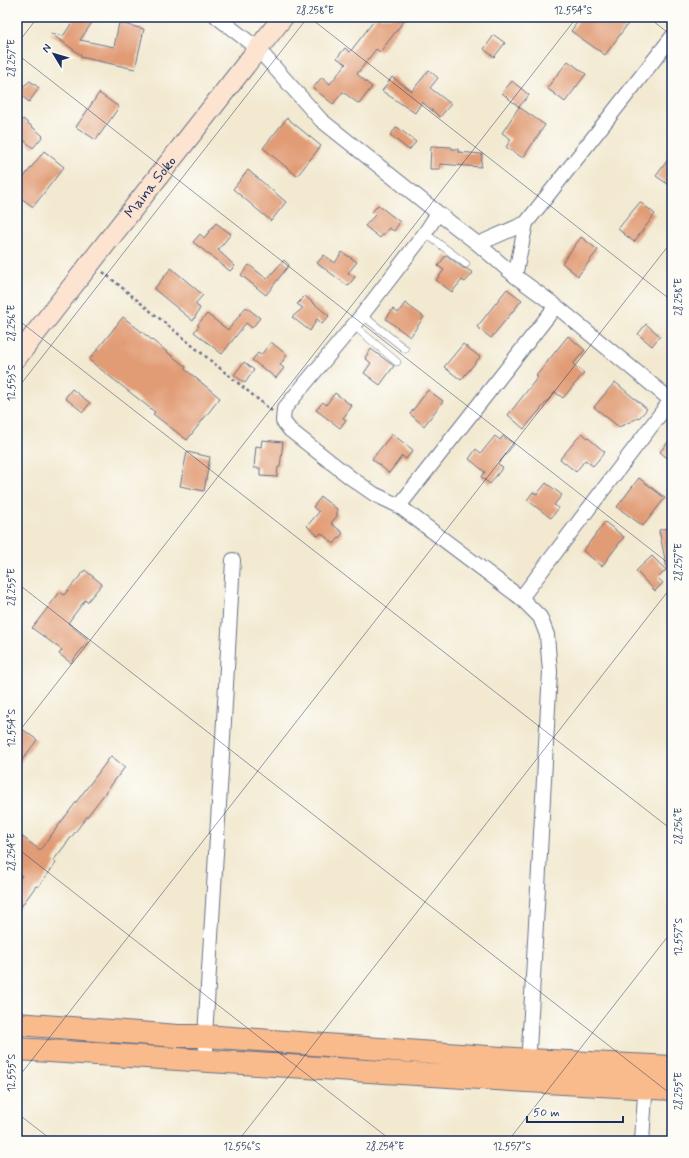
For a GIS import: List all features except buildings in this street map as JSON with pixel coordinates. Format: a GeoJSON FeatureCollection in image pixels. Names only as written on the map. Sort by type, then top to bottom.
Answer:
{"type":"FeatureCollection","features":[{"type":"Feature","properties":{"kind":"main road"},"geometry":{"type":"LineString","coordinates":[[17,1024],[178,1036],[205,1036],[528,1060],[672,1068]]}},
{"type":"Feature","properties":{"kind":"main road"},"geometry":{"type":"LineString","coordinates":[[17,1049],[672,1089]]}},
{"type":"Feature","properties":{"kind":"street"},"geometry":{"type":"LineString","coordinates":[[217,17],[258,49],[321,120],[478,244],[515,276],[556,306],[671,400],[521,598]]}},
{"type":"Feature","properties":{"kind":"street","name":"Maina Soko"},"geometry":{"type":"LineString","coordinates":[[17,357],[283,17]]}},
{"type":"Feature","properties":{"kind":"street"},"geometry":{"type":"LineString","coordinates":[[515,276],[526,223],[672,37]]}},
{"type":"Feature","properties":{"kind":"street"},"geometry":{"type":"LineString","coordinates":[[438,213],[425,233],[358,320],[284,409],[283,421],[290,430],[351,478],[374,494],[399,506],[521,598],[540,617],[547,635],[550,672],[527,1081]]}},
{"type":"Feature","properties":{"kind":"street"},"geometry":{"type":"LineString","coordinates":[[478,244],[526,223]]}},
{"type":"Feature","properties":{"kind":"street"},"geometry":{"type":"LineString","coordinates":[[399,506],[556,306]]}},
{"type":"Feature","properties":{"kind":"street"},"geometry":{"type":"LineString","coordinates":[[207,1061],[205,1036],[233,560]]}},
{"type":"Feature","properties":{"kind":"street"},"geometry":{"type":"LineString","coordinates":[[642,1141],[647,1066]]}},
{"type":"Feature","properties":{"kind":"lane"},"geometry":{"type":"LineString","coordinates":[[425,233],[466,264]]}},
{"type":"Feature","properties":{"kind":"lane"},"geometry":{"type":"LineString","coordinates":[[358,320],[405,350]]}},
{"type":"Feature","properties":{"kind":"lane"},"geometry":{"type":"LineString","coordinates":[[358,320],[397,362]]}},
{"type":"Feature","properties":{"kind":"path"},"geometry":{"type":"LineString","coordinates":[[91,262],[283,421]]}}]}
